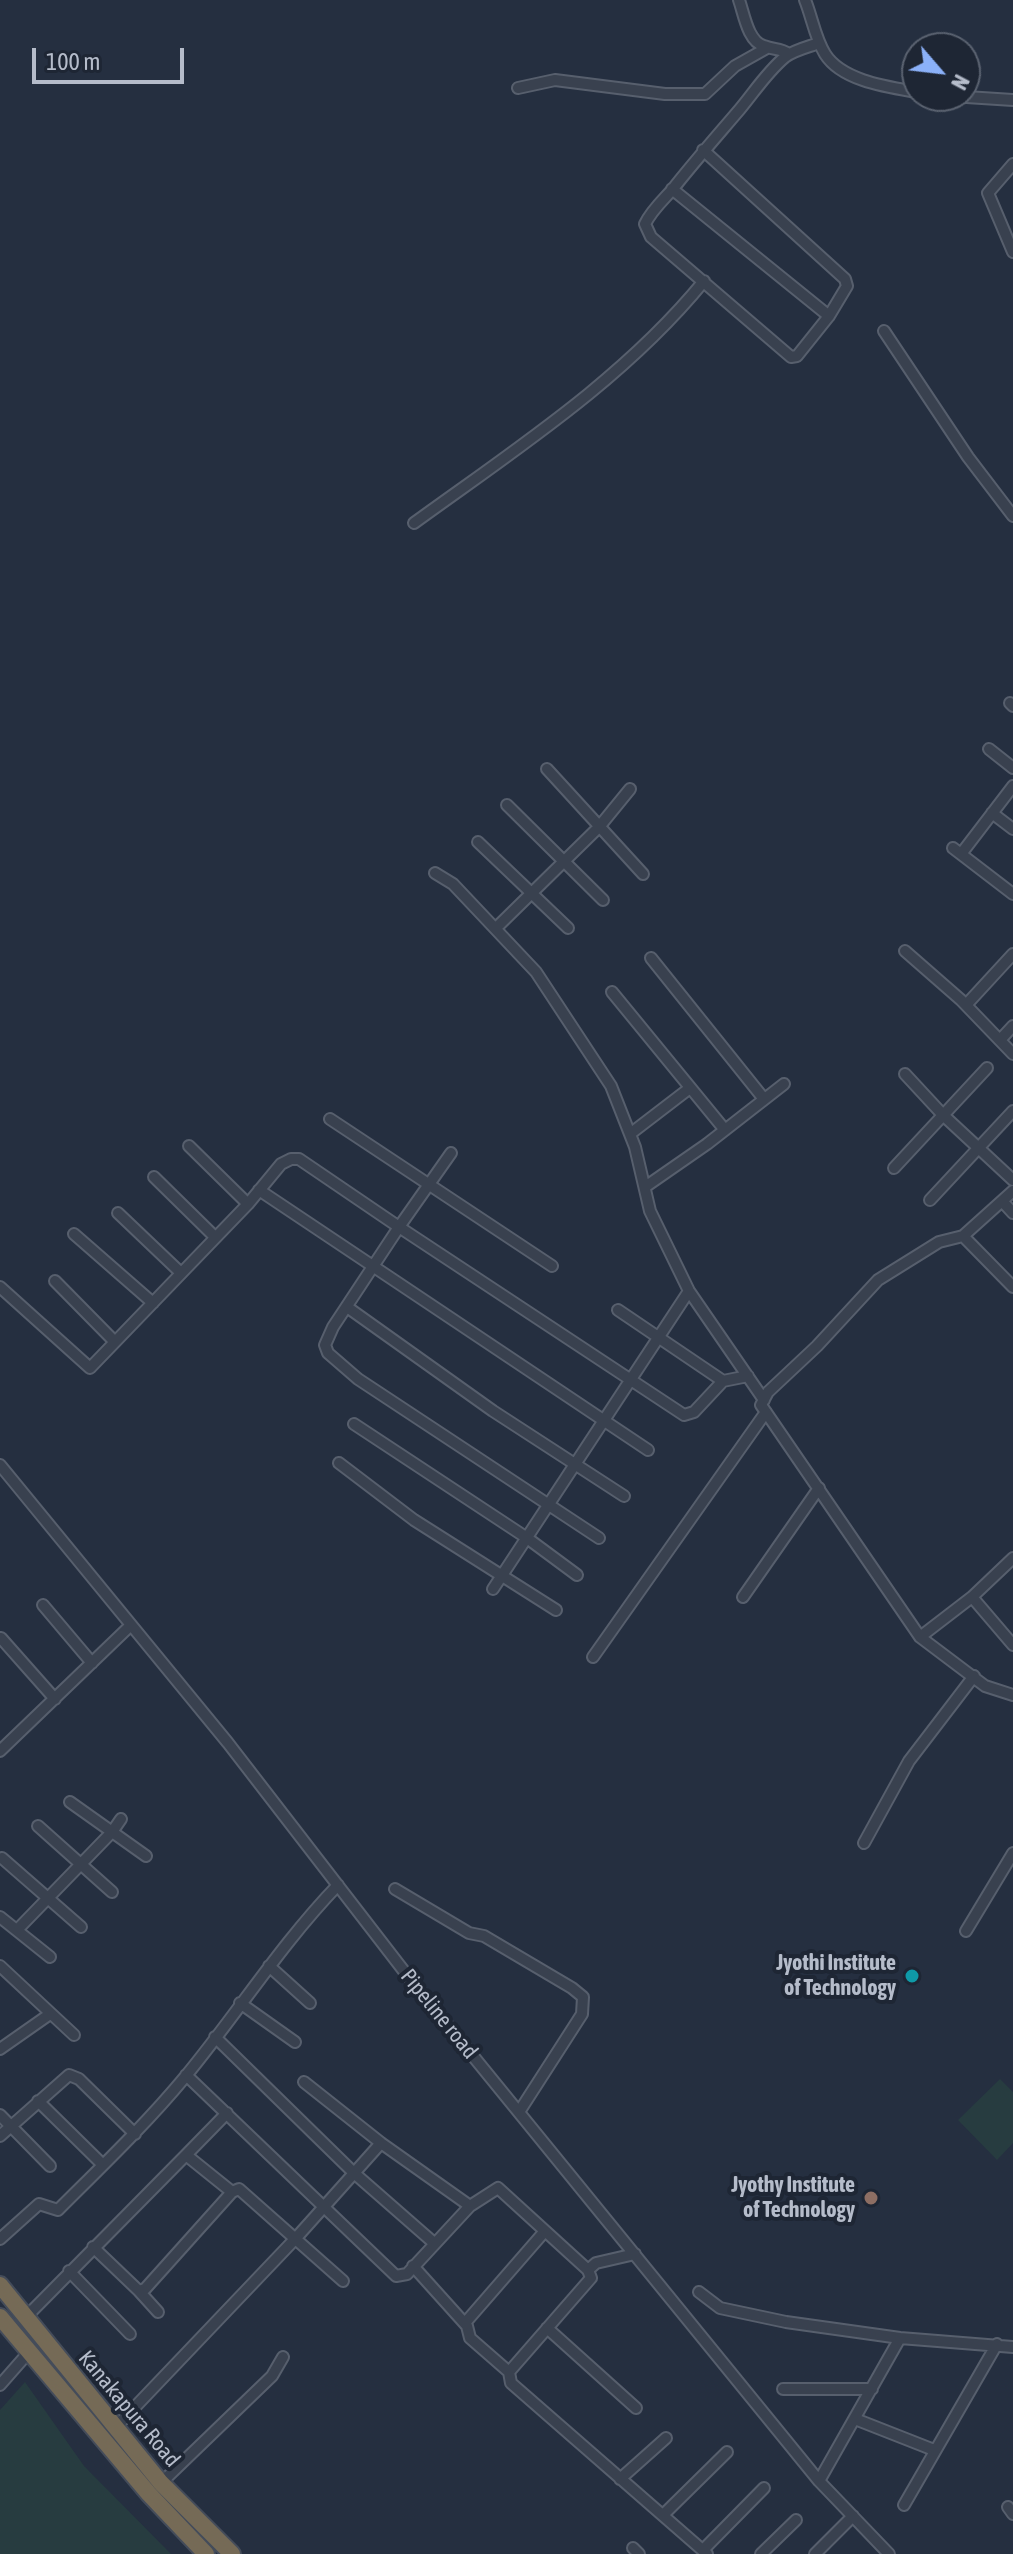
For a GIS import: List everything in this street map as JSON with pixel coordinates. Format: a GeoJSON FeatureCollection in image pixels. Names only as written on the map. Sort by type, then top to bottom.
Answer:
{"type":"FeatureCollection","features":[{"type":"Feature","properties":{"kind":"highway","name":"Kanakapura Road"},"geometry":{"type":"LineString","coordinates":[[0,2285],[161,2483],[232,2554]]}},
{"type":"Feature","properties":{"kind":"highway","name":"Kanakapura Road"},"geometry":{"type":"LineString","coordinates":[[0,2317],[149,2494],[206,2554]]}},
{"type":"Feature","properties":{"kind":"street"},"geometry":{"type":"LineString","coordinates":[[739,0],[754,39],[767,48]]}},
{"type":"Feature","properties":{"kind":"street"},"geometry":{"type":"LineString","coordinates":[[805,0],[819,43],[827,57],[851,75],[901,89]]}},
{"type":"Feature","properties":{"kind":"street"},"geometry":{"type":"LineString","coordinates":[[703,150],[845,279],[847,286],[829,316],[797,356],[791,357],[646,231],[647,220],[703,150],[772,68],[789,54],[819,43]]}},
{"type":"Feature","properties":{"kind":"street"},"geometry":{"type":"LineString","coordinates":[[518,88],[555,80],[665,94],[705,94],[735,66],[767,48],[779,47],[789,54]]}},
{"type":"Feature","properties":{"kind":"street"},"geometry":{"type":"LineString","coordinates":[[981,98],[1013,100]]}},
{"type":"Feature","properties":{"kind":"street"},"geometry":{"type":"LineString","coordinates":[[1013,164],[988,193],[1013,252]]}},
{"type":"Feature","properties":{"kind":"street"},"geometry":{"type":"LineString","coordinates":[[672,189],[829,316]]}},
{"type":"Feature","properties":{"kind":"street"},"geometry":{"type":"LineString","coordinates":[[414,523],[587,397],[681,309],[704,281]]}},
{"type":"Feature","properties":{"kind":"street"},"geometry":{"type":"LineString","coordinates":[[884,331],[968,457],[1013,516]]}},
{"type":"Feature","properties":{"kind":"street"},"geometry":{"type":"LineString","coordinates":[[989,749],[1013,768]]}},
{"type":"Feature","properties":{"kind":"street"},"geometry":{"type":"LineString","coordinates":[[547,769],[643,874]]}},
{"type":"Feature","properties":{"kind":"street"},"geometry":{"type":"LineString","coordinates":[[1013,786],[957,851],[1013,894]]}},
{"type":"Feature","properties":{"kind":"street"},"geometry":{"type":"LineString","coordinates":[[496,928],[599,827],[630,789]]}},
{"type":"Feature","properties":{"kind":"street"},"geometry":{"type":"LineString","coordinates":[[507,805],[603,900]]}},
{"type":"Feature","properties":{"kind":"street"},"geometry":{"type":"LineString","coordinates":[[992,813],[1013,829]]}},
{"type":"Feature","properties":{"kind":"street"},"geometry":{"type":"LineString","coordinates":[[478,842],[568,928]]}},
{"type":"Feature","properties":{"kind":"street"},"geometry":{"type":"LineString","coordinates":[[435,873],[453,884],[536,972],[611,1086],[630,1134],[650,1211],[689,1291],[764,1400]]}},
{"type":"Feature","properties":{"kind":"street"},"geometry":{"type":"LineString","coordinates":[[905,951],[966,1005],[1013,1054]]}},
{"type":"Feature","properties":{"kind":"street"},"geometry":{"type":"LineString","coordinates":[[966,1005],[1013,954]]}},
{"type":"Feature","properties":{"kind":"street"},"geometry":{"type":"LineString","coordinates":[[651,958],[764,1099]]}},
{"type":"Feature","properties":{"kind":"street"},"geometry":{"type":"LineString","coordinates":[[612,992],[725,1130]]}},
{"type":"Feature","properties":{"kind":"street"},"geometry":{"type":"LineString","coordinates":[[1000,1040],[1013,1026]]}},
{"type":"Feature","properties":{"kind":"street"},"geometry":{"type":"LineString","coordinates":[[894,1168],[987,1068]]}},
{"type":"Feature","properties":{"kind":"street"},"geometry":{"type":"LineString","coordinates":[[905,1074],[943,1115],[1013,1180]]}},
{"type":"Feature","properties":{"kind":"street"},"geometry":{"type":"LineString","coordinates":[[645,1187],[784,1084]]}},
{"type":"Feature","properties":{"kind":"street"},"geometry":{"type":"LineString","coordinates":[[630,1134],[690,1088]]}},
{"type":"Feature","properties":{"kind":"street"},"geometry":{"type":"LineString","coordinates":[[930,1200],[1013,1111]]}},
{"type":"Feature","properties":{"kind":"street"},"geometry":{"type":"LineString","coordinates":[[330,1119],[552,1266]]}},
{"type":"Feature","properties":{"kind":"street"},"geometry":{"type":"LineString","coordinates":[[189,1146],[248,1204]]}},
{"type":"Feature","properties":{"kind":"street"},"geometry":{"type":"LineString","coordinates":[[451,1153],[347,1307],[325,1345],[328,1353],[358,1379],[599,1538]]}},
{"type":"Feature","properties":{"kind":"street"},"geometry":{"type":"LineString","coordinates":[[0,1287],[90,1368],[248,1204],[281,1164],[299,1159],[688,1415],[723,1381],[748,1376]]}},
{"type":"Feature","properties":{"kind":"street"},"geometry":{"type":"LineString","coordinates":[[154,1177],[215,1237]]}},
{"type":"Feature","properties":{"kind":"street"},"geometry":{"type":"LineString","coordinates":[[259,1190],[648,1450]]}},
{"type":"Feature","properties":{"kind":"street"},"geometry":{"type":"LineString","coordinates":[[1013,1191],[963,1236],[939,1242],[878,1280],[817,1346],[768,1392],[761,1405],[920,1637],[985,1686],[1013,1695]]}},
{"type":"Feature","properties":{"kind":"street"},"geometry":{"type":"LineString","coordinates":[[1002,1201],[1013,1213]]}},
{"type":"Feature","properties":{"kind":"street"},"geometry":{"type":"LineString","coordinates":[[118,1213],[181,1273]]}},
{"type":"Feature","properties":{"kind":"street"},"geometry":{"type":"LineString","coordinates":[[74,1234],[153,1303]]}},
{"type":"Feature","properties":{"kind":"street"},"geometry":{"type":"LineString","coordinates":[[963,1236],[1013,1287]]}},
{"type":"Feature","properties":{"kind":"street"},"geometry":{"type":"LineString","coordinates":[[55,1281],[115,1342]]}},
{"type":"Feature","properties":{"kind":"street"},"geometry":{"type":"LineString","coordinates":[[493,1589],[689,1291]]}},
{"type":"Feature","properties":{"kind":"street"},"geometry":{"type":"LineString","coordinates":[[347,1307],[493,1411],[624,1496]]}},
{"type":"Feature","properties":{"kind":"street"},"geometry":{"type":"LineString","coordinates":[[618,1310],[723,1381]]}},
{"type":"Feature","properties":{"kind":"street"},"geometry":{"type":"LineString","coordinates":[[593,1657],[766,1412]]}},
{"type":"Feature","properties":{"kind":"street"},"geometry":{"type":"LineString","coordinates":[[354,1424],[527,1538],[577,1575]]}},
{"type":"Feature","properties":{"kind":"street"},"geometry":{"type":"LineString","coordinates":[[339,1463],[414,1520],[556,1610]]}},
{"type":"Feature","properties":{"kind":"street","name":"Pipeline road"},"geometry":{"type":"LineString","coordinates":[[0,1465],[233,1749],[519,2112],[819,2481],[887,2553]]}},
{"type":"Feature","properties":{"kind":"street"},"geometry":{"type":"LineString","coordinates":[[743,1597],[819,1488]]}},
{"type":"Feature","properties":{"kind":"street"},"geometry":{"type":"LineString","coordinates":[[920,1637],[972,1597],[1013,1558]]}},
{"type":"Feature","properties":{"kind":"street"},"geometry":{"type":"LineString","coordinates":[[972,1597],[1013,1645]]}},
{"type":"Feature","properties":{"kind":"street"},"geometry":{"type":"LineString","coordinates":[[43,1605],[92,1663]]}},
{"type":"Feature","properties":{"kind":"street"},"geometry":{"type":"LineString","coordinates":[[0,1751],[130,1626]]}},
{"type":"Feature","properties":{"kind":"street"},"geometry":{"type":"LineString","coordinates":[[1,1638],[55,1699]]}},
{"type":"Feature","properties":{"kind":"street"},"geometry":{"type":"LineString","coordinates":[[864,1843],[909,1761],[974,1676]]}},
{"type":"Feature","properties":{"kind":"street"},"geometry":{"type":"LineString","coordinates":[[70,1802],[146,1856]]}},
{"type":"Feature","properties":{"kind":"street"},"geometry":{"type":"LineString","coordinates":[[17,1930],[121,1819]]}},
{"type":"Feature","properties":{"kind":"street"},"geometry":{"type":"LineString","coordinates":[[38,1826],[112,1892]]}},
{"type":"Feature","properties":{"kind":"street"},"geometry":{"type":"LineString","coordinates":[[966,1931],[1013,1853]]}},
{"type":"Feature","properties":{"kind":"street"},"geometry":{"type":"LineString","coordinates":[[2,1858],[81,1927]]}},
{"type":"Feature","properties":{"kind":"street"},"geometry":{"type":"LineString","coordinates":[[0,2239],[39,2204],[58,2210],[135,2134],[338,1885]]}},
{"type":"Feature","properties":{"kind":"street"},"geometry":{"type":"LineString","coordinates":[[395,1889],[469,1933],[484,1936],[583,1997],[582,2014],[519,2112]]}},
{"type":"Feature","properties":{"kind":"street"},"geometry":{"type":"LineString","coordinates":[[0,1917],[50,1957]]}},
{"type":"Feature","properties":{"kind":"street"},"geometry":{"type":"LineString","coordinates":[[0,1966],[74,2035]]}},
{"type":"Feature","properties":{"kind":"street"},"geometry":{"type":"LineString","coordinates":[[269,1966],[310,2003]]}},
{"type":"Feature","properties":{"kind":"street"},"geometry":{"type":"LineString","coordinates":[[240,2003],[295,2042]]}},
{"type":"Feature","properties":{"kind":"street"},"geometry":{"type":"LineString","coordinates":[[0,2049],[50,2014]]}},
{"type":"Feature","properties":{"kind":"street"},"geometry":{"type":"LineString","coordinates":[[215,2037],[354,2173],[434,2243]]}},
{"type":"Feature","properties":{"kind":"street"},"geometry":{"type":"LineString","coordinates":[[0,2136],[69,2075],[74,2076],[135,2134]]}},
{"type":"Feature","properties":{"kind":"street"},"geometry":{"type":"LineString","coordinates":[[186,2075],[396,2276],[407,2274],[470,2206],[498,2188],[588,2270],[591,2278],[509,2372]]}},
{"type":"Feature","properties":{"kind":"street"},"geometry":{"type":"LineString","coordinates":[[304,2082],[381,2143],[470,2206]]}},
{"type":"Feature","properties":{"kind":"street"},"geometry":{"type":"LineString","coordinates":[[38,2101],[103,2165]]}},
{"type":"Feature","properties":{"kind":"street"},"geometry":{"type":"LineString","coordinates":[[25,2318],[227,2113]]}},
{"type":"Feature","properties":{"kind":"street"},"geometry":{"type":"LineString","coordinates":[[0,2115],[50,2166]]}},
{"type":"Feature","properties":{"kind":"street"},"geometry":{"type":"LineString","coordinates":[[115,2428],[296,2238],[381,2143]]}},
{"type":"Feature","properties":{"kind":"street"},"geometry":{"type":"LineString","coordinates":[[186,2155],[232,2192]]}},
{"type":"Feature","properties":{"kind":"street"},"geometry":{"type":"LineString","coordinates":[[139,2291],[145,2289],[232,2192],[239,2189],[245,2191],[343,2281]]}},
{"type":"Feature","properties":{"kind":"street"},"geometry":{"type":"LineString","coordinates":[[465,2323],[545,2231]]}},
{"type":"Feature","properties":{"kind":"street"},"geometry":{"type":"LineString","coordinates":[[93,2247],[158,2312]]}},
{"type":"Feature","properties":{"kind":"street"},"geometry":{"type":"LineString","coordinates":[[588,2270],[596,2263],[635,2254]]}},
{"type":"Feature","properties":{"kind":"street"},"geometry":{"type":"LineString","coordinates":[[413,2266],[465,2323],[470,2338],[509,2372],[511,2383],[705,2552],[764,2488]]}},
{"type":"Feature","properties":{"kind":"street"},"geometry":{"type":"LineString","coordinates":[[69,2271],[130,2334]]}},
{"type":"Feature","properties":{"kind":"street"},"geometry":{"type":"LineString","coordinates":[[699,2292],[720,2308],[786,2322],[900,2338],[1013,2347]]}},
{"type":"Feature","properties":{"kind":"street"},"geometry":{"type":"LineString","coordinates":[[547,2328],[636,2408]]}},
{"type":"Feature","properties":{"kind":"street"},"geometry":{"type":"LineString","coordinates":[[819,2481],[900,2338]]}},
{"type":"Feature","properties":{"kind":"street"},"geometry":{"type":"LineString","coordinates":[[904,2505],[997,2344]]}},
{"type":"Feature","properties":{"kind":"street"},"geometry":{"type":"LineString","coordinates":[[0,2385],[29,2352]]}},
{"type":"Feature","properties":{"kind":"street"},"geometry":{"type":"LineString","coordinates":[[161,2483],[266,2382],[283,2357]]}},
{"type":"Feature","properties":{"kind":"street"},"geometry":{"type":"LineString","coordinates":[[783,2389],[872,2389]]}},
{"type":"Feature","properties":{"kind":"street"},"geometry":{"type":"LineString","coordinates":[[855,2419],[934,2450]]}},
{"type":"Feature","properties":{"kind":"street"},"geometry":{"type":"LineString","coordinates":[[620,2479],[666,2438]]}},
{"type":"Feature","properties":{"kind":"street"},"geometry":{"type":"LineString","coordinates":[[663,2515],[727,2452]]}},
{"type":"Feature","properties":{"kind":"street"},"geometry":{"type":"LineString","coordinates":[[815,2554],[853,2516]]}},
{"type":"Feature","properties":{"kind":"street"},"geometry":{"type":"LineString","coordinates":[[761,2554],[796,2520]]}},
{"type":"Feature","properties":{"kind":"green space"},"geometry":{"type":"Polygon","coordinates":[[[1000,2079],[1013,2092],[1013,2143],[997,2160],[958,2120],[1000,2079]]]}},
{"type":"Feature","properties":{"kind":"green space"},"geometry":{"type":"Polygon","coordinates":[[[25,2382],[84,2466],[171,2554],[0,2554],[0,2410],[25,2382]]]}},
{"type":"Feature","properties":{"kind":"place","name":"Jyothi Institute of Technology"},"geometry":{"type":"Point","coordinates":[912,1976]}},
{"type":"Feature","properties":{"kind":"place","name":"Jyothy Institute of Technology"},"geometry":{"type":"Point","coordinates":[871,2198]}}]}
